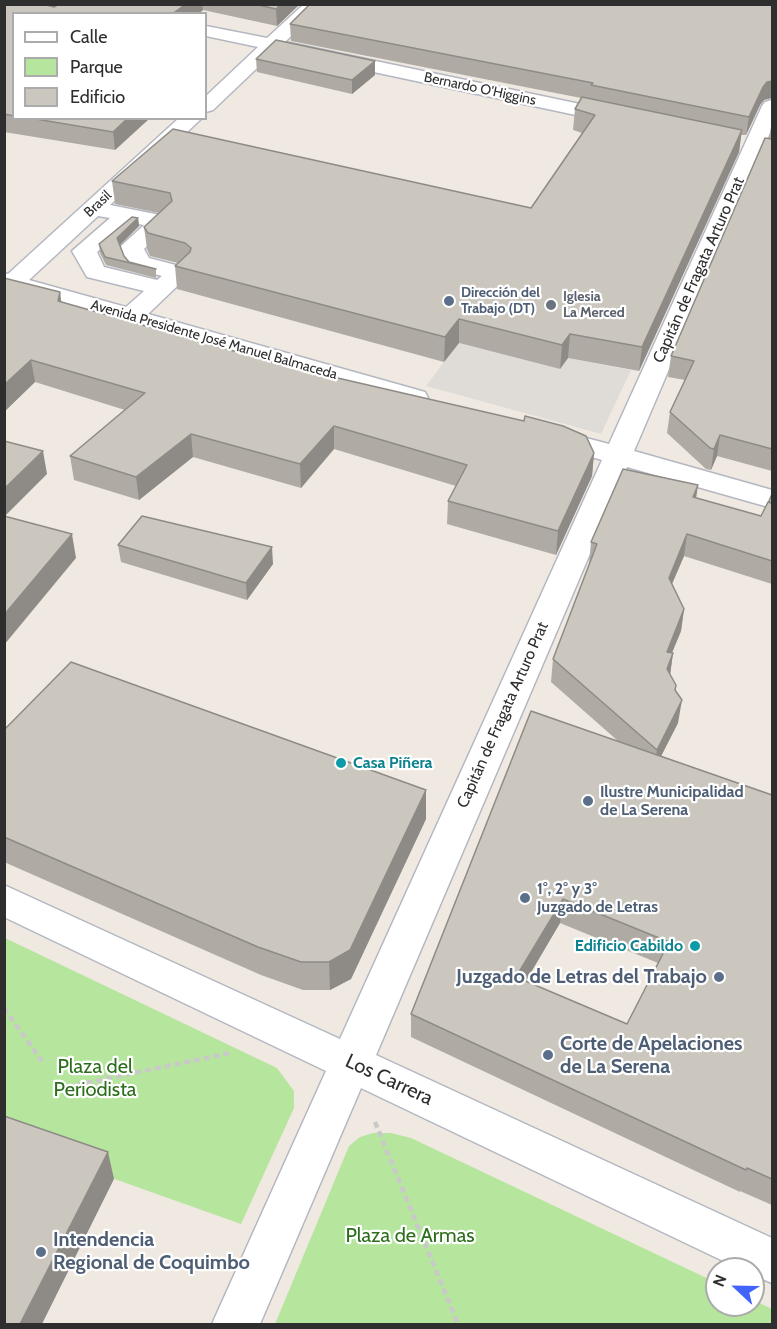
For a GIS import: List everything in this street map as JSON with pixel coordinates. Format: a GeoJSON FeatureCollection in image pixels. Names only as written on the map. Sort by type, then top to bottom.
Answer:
{"type":"FeatureCollection","features":[{"type":"Feature","properties":{"kind":"street"},"geometry":{"type":"LineString","coordinates":[[207,105],[315,4]]}},
{"type":"Feature","properties":{"kind":"street","name":"Bernardo O'Higgins"},"geometry":{"type":"LineString","coordinates":[[207,31],[641,123]]}},
{"type":"Feature","properties":{"kind":"street","name":"Capitán de Fragata Arturo Prat"},"geometry":{"type":"LineString","coordinates":[[236,1324],[772,106]]}},
{"type":"Feature","properties":{"kind":"street","name":"Brasil"},"geometry":{"type":"LineString","coordinates":[[7,284],[41,257],[190,120]]}},
{"type":"Feature","properties":{"kind":"street"},"geometry":{"type":"LineString","coordinates":[[94,208],[127,215],[168,216],[132,247],[139,263],[179,273],[131,316]]}},
{"type":"Feature","properties":{"kind":"street"},"geometry":{"type":"LineString","coordinates":[[42,291],[88,260],[127,215]]}},
{"type":"Feature","properties":{"kind":"street"},"geometry":{"type":"LineString","coordinates":[[41,257],[88,260]]}},
{"type":"Feature","properties":{"kind":"street"},"geometry":{"type":"LineString","coordinates":[[88,260],[95,272],[162,288]]}},
{"type":"Feature","properties":{"kind":"street","name":"Avenida Presidente José Manuel Balmaceda"},"geometry":{"type":"LineString","coordinates":[[7,284],[42,291],[131,316],[427,402]]}},
{"type":"Feature","properties":{"kind":"street"},"geometry":{"type":"LineString","coordinates":[[528,430],[772,498]]}},
{"type":"Feature","properties":{"kind":"street","name":"Los Carrera"},"geometry":{"type":"LineString","coordinates":[[4,900],[772,1261]]}},
{"type":"Feature","properties":{"kind":"path"},"geometry":{"type":"LineString","coordinates":[[4,1008],[42,1061]]}},
{"type":"Feature","properties":{"kind":"path"},"geometry":{"type":"LineString","coordinates":[[57,1089],[238,1051]]}},
{"type":"Feature","properties":{"kind":"path"},"geometry":{"type":"LineString","coordinates":[[351,1062],[458,1324]]}},
{"type":"Feature","properties":{"kind":"green space","name":"Plaza del Periodista"},"geometry":{"type":"Polygon","coordinates":[[[5,938],[277,1068],[294,1091],[294,1108],[241,1224],[5,1140],[5,938]]]}},
{"type":"Feature","properties":{"kind":"green space","name":"Plaza de Armas"},"geometry":{"type":"Polygon","coordinates":[[[373,1133],[391,1133],[411,1138],[705,1277],[705,1317],[765,1317],[765,1306],[772,1309],[772,1324],[275,1324],[349,1146],[360,1137],[373,1133]]]}},
{"type":"Feature","properties":{"kind":"shaded area"},"geometry":{"type":"Polygon","coordinates":[[[458,343],[560,369],[568,358],[631,370],[601,434],[426,386],[458,343]]]}},
{"type":"Feature","properties":{"kind":"building"},"geometry":{"type":"Polygon","coordinates":[[[4,4],[43,4],[54,7],[59,4],[186,4],[175,12],[12,12],[12,116],[4,114],[4,4]]]}},
{"type":"Feature","properties":{"kind":"building"},"geometry":{"type":"Polygon","coordinates":[[[254,4],[281,4],[276,9],[254,4]]]}},
{"type":"Feature","properties":{"kind":"building"},"geometry":{"type":"Polygon","coordinates":[[[310,4],[772,4],[772,81],[767,82],[763,87],[749,117],[591,85],[593,83],[290,24],[310,4]]]}},
{"type":"Feature","properties":{"kind":"building"},"geometry":{"type":"Polygon","coordinates":[[[276,40],[375,61],[352,80],[256,59],[276,40]]]}},
{"type":"Feature","properties":{"kind":"building"},"geometry":{"type":"Polygon","coordinates":[[[582,97],[742,130],[642,347],[570,334],[562,345],[459,319],[445,337],[175,266],[190,252],[191,248],[185,243],[148,233],[144,227],[172,201],[170,193],[112,181],[173,129],[531,208],[595,115],[575,109],[582,97]]]}},
{"type":"Feature","properties":{"kind":"building"},"geometry":{"type":"Polygon","coordinates":[[[42,120],[126,120],[113,132],[42,120]]]}},
{"type":"Feature","properties":{"kind":"building"},"geometry":{"type":"Polygon","coordinates":[[[765,138],[772,139],[772,449],[720,435],[714,449],[710,448],[670,412],[694,361],[671,356],[765,138]]]}},
{"type":"Feature","properties":{"kind":"building"},"geometry":{"type":"Polygon","coordinates":[[[132,217],[138,218],[117,238],[124,256],[129,262],[156,269],[105,257],[99,244],[132,217]]]}},
{"type":"Feature","properties":{"kind":"building"},"geometry":{"type":"Polygon","coordinates":[[[4,278],[60,292],[58,301],[290,367],[524,421],[525,416],[563,426],[586,436],[594,453],[558,531],[448,501],[467,465],[334,426],[300,464],[191,434],[136,477],[70,456],[145,393],[31,360],[4,385],[4,278]]]}},
{"type":"Feature","properties":{"kind":"building"},"geometry":{"type":"Polygon","coordinates":[[[4,441],[43,451],[4,489],[4,441]]]}},
{"type":"Feature","properties":{"kind":"building"},"geometry":{"type":"Polygon","coordinates":[[[623,469],[698,485],[693,497],[761,516],[768,502],[771,503],[769,501],[772,494],[772,561],[687,534],[669,578],[684,609],[667,652],[673,653],[667,669],[676,685],[675,690],[682,700],[657,750],[553,659],[597,544],[591,542],[623,469]]]}},
{"type":"Feature","properties":{"kind":"building"},"geometry":{"type":"Polygon","coordinates":[[[4,516],[72,534],[4,615],[4,516]]]}},
{"type":"Feature","properties":{"kind":"building"},"geometry":{"type":"Polygon","coordinates":[[[142,516],[272,547],[246,583],[118,545],[142,516]]]}},
{"type":"Feature","properties":{"kind":"building"},"geometry":{"type":"Polygon","coordinates":[[[71,662],[426,790],[350,950],[329,962],[301,962],[258,947],[4,837],[4,730],[71,662]]]}},
{"type":"Feature","properties":{"kind":"building","name":"Edificio Cabildo"},"geometry":{"type":"Polygon","coordinates":[[[531,711],[772,795],[772,1179],[747,1168],[746,1170],[411,1014],[531,711]],[[563,899],[516,977],[627,1024],[669,942],[563,899]]]}},
{"type":"Feature","properties":{"kind":"building","name":"Intendencia Regional de Coquimbo"},"geometry":{"type":"Polygon","coordinates":[[[4,1116],[108,1152],[20,1324],[4,1324],[4,1116]]]}},
{"type":"Feature","properties":{"kind":"place","name":"Dirección del Trabajo (DT)"},"geometry":{"type":"Point","coordinates":[449,301]}},
{"type":"Feature","properties":{"kind":"place","name":"Iglesia La Merced"},"geometry":{"type":"Point","coordinates":[551,305]}},
{"type":"Feature","properties":{"kind":"place","name":"Casa Piñera"},"geometry":{"type":"Point","coordinates":[341,763]}},
{"type":"Feature","properties":{"kind":"place","name":"Ilustre Municipalidad de La Serena"},"geometry":{"type":"Point","coordinates":[588,801]}},
{"type":"Feature","properties":{"kind":"place","name":"1°, 2° y 3° Juzgado de Letras"},"geometry":{"type":"Point","coordinates":[525,898]}},
{"type":"Feature","properties":{"kind":"place","name":"Edificio Cabildo"},"geometry":{"type":"Point","coordinates":[695,946]}},
{"type":"Feature","properties":{"kind":"place","name":"Juzgado de Letras del Trabajo"},"geometry":{"type":"Point","coordinates":[719,977]}},
{"type":"Feature","properties":{"kind":"place","name":"Corte de Apelaciones de La Serena"},"geometry":{"type":"Point","coordinates":[548,1055]}},
{"type":"Feature","properties":{"kind":"place","name":"Intendencia Regional de Coquimbo"},"geometry":{"type":"Point","coordinates":[41,1252]}}]}
